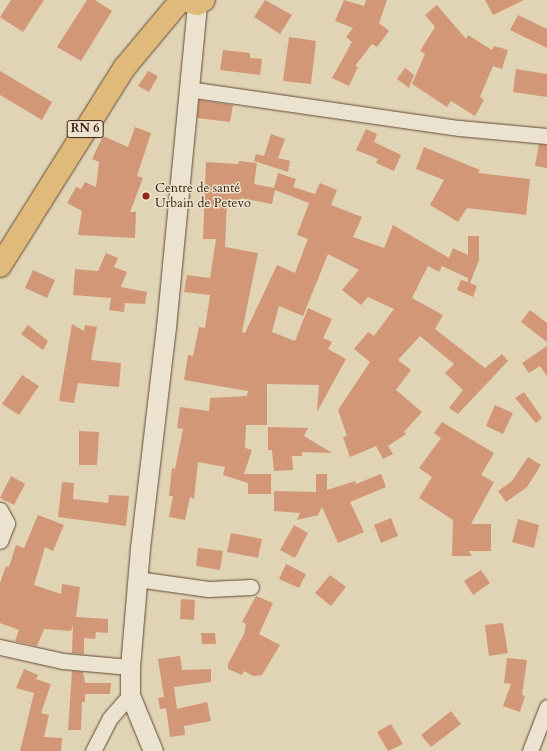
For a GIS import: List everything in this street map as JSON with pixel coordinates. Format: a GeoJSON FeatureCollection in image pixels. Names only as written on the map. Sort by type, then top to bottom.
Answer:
{"type":"FeatureCollection","features":[{"type":"Feature","properties":{"kind":"main road","name":"RN 6"},"geometry":{"type":"LineString","coordinates":[[0,266],[124,67],[192,1]]}},
{"type":"Feature","properties":{"kind":"street"},"geometry":{"type":"LineString","coordinates":[[153,751],[130,695],[130,667],[137,579],[188,89],[192,1]]}},
{"type":"Feature","properties":{"kind":"street"},"geometry":{"type":"LineString","coordinates":[[188,89],[460,128],[547,136]]}},
{"type":"Feature","properties":{"kind":"street"},"geometry":{"type":"LineString","coordinates":[[0,510],[7,523],[0,540]]}},
{"type":"Feature","properties":{"kind":"street"},"geometry":{"type":"LineString","coordinates":[[137,579],[208,590],[251,587]]}},
{"type":"Feature","properties":{"kind":"street"},"geometry":{"type":"LineString","coordinates":[[0,647],[63,661],[130,667]]}},
{"type":"Feature","properties":{"kind":"street"},"geometry":{"type":"LineString","coordinates":[[93,751],[110,718],[130,695]]}},
{"type":"Feature","properties":{"kind":"street"},"geometry":{"type":"LineString","coordinates":[[530,751],[547,707]]}},
{"type":"Feature","properties":{"kind":"building"},"geometry":{"type":"Polygon","coordinates":[[[11,0],[44,0],[23,32],[0,17],[11,0]]]}},
{"type":"Feature","properties":{"kind":"building"},"geometry":{"type":"Polygon","coordinates":[[[87,0],[95,0],[112,11],[81,61],[57,47],[87,0]]]}},
{"type":"Feature","properties":{"kind":"building"},"geometry":{"type":"Polygon","coordinates":[[[265,0],[292,15],[280,34],[254,17],[265,0]]]}},
{"type":"Feature","properties":{"kind":"building"},"geometry":{"type":"Polygon","coordinates":[[[344,0],[364,6],[366,0],[387,0],[379,23],[389,31],[377,47],[372,44],[355,66],[358,67],[349,86],[332,78],[352,42],[346,37],[353,28],[335,21],[344,0]]]}},
{"type":"Feature","properties":{"kind":"building"},"geometry":{"type":"Polygon","coordinates":[[[485,0],[524,0],[493,15],[485,0]]]}},
{"type":"Feature","properties":{"kind":"building"},"geometry":{"type":"Polygon","coordinates":[[[437,5],[466,39],[468,35],[492,50],[494,46],[508,50],[502,69],[493,66],[480,97],[484,100],[475,116],[451,101],[447,107],[412,84],[425,54],[420,51],[435,27],[425,15],[437,5]]]}},
{"type":"Feature","properties":{"kind":"building"},"geometry":{"type":"Polygon","coordinates":[[[518,15],[547,29],[547,48],[510,30],[518,15]]]}},
{"type":"Feature","properties":{"kind":"building"},"geometry":{"type":"Polygon","coordinates":[[[289,37],[316,41],[311,84],[283,81],[289,37]]]}},
{"type":"Feature","properties":{"kind":"building"},"geometry":{"type":"Polygon","coordinates":[[[223,50],[250,53],[250,58],[262,59],[260,75],[220,70],[223,50]]]}},
{"type":"Feature","properties":{"kind":"building"},"geometry":{"type":"Polygon","coordinates":[[[405,68],[414,75],[409,88],[397,79],[405,68]]]}},
{"type":"Feature","properties":{"kind":"building"},"geometry":{"type":"Polygon","coordinates":[[[516,69],[547,74],[547,97],[513,92],[516,69]]]}},
{"type":"Feature","properties":{"kind":"building"},"geometry":{"type":"Polygon","coordinates":[[[0,71],[52,102],[42,120],[0,95],[0,71]]]}},
{"type":"Feature","properties":{"kind":"building"},"geometry":{"type":"Polygon","coordinates":[[[148,71],[158,76],[149,92],[138,86],[148,71]]]}},
{"type":"Feature","properties":{"kind":"building"},"geometry":{"type":"Polygon","coordinates":[[[199,100],[233,105],[230,122],[197,118],[199,100]]]}},
{"type":"Feature","properties":{"kind":"building"},"geometry":{"type":"Polygon","coordinates":[[[135,127],[151,133],[137,176],[143,178],[130,212],[136,212],[135,238],[78,235],[82,211],[67,203],[76,187],[81,189],[85,182],[96,187],[99,162],[92,159],[103,136],[128,147],[135,127]]]}},
{"type":"Feature","properties":{"kind":"building"},"geometry":{"type":"Polygon","coordinates":[[[366,129],[377,134],[374,142],[401,155],[394,171],[376,163],[378,159],[356,150],[366,129]]]}},
{"type":"Feature","properties":{"kind":"building"},"geometry":{"type":"Polygon","coordinates":[[[271,134],[285,139],[278,158],[290,161],[288,172],[254,161],[256,154],[264,156],[271,134]]]}},
{"type":"Feature","properties":{"kind":"building"},"geometry":{"type":"Polygon","coordinates":[[[539,144],[547,145],[547,168],[535,166],[539,144]]]}},
{"type":"Feature","properties":{"kind":"building"},"geometry":{"type":"Polygon","coordinates":[[[424,147],[480,170],[478,173],[530,179],[526,215],[467,208],[458,222],[430,205],[444,180],[416,169],[424,147]]]}},
{"type":"Feature","properties":{"kind":"building"},"geometry":{"type":"Polygon","coordinates":[[[239,161],[257,163],[254,184],[274,188],[278,173],[296,179],[293,187],[315,194],[320,183],[337,190],[331,205],[362,217],[353,237],[384,248],[393,225],[449,258],[453,248],[468,255],[468,236],[479,236],[479,260],[470,283],[477,286],[473,297],[457,290],[461,280],[468,282],[468,278],[442,266],[439,272],[428,266],[412,298],[443,315],[435,329],[485,368],[502,354],[508,361],[458,414],[449,408],[463,390],[445,373],[454,364],[420,336],[398,360],[411,370],[396,390],[422,412],[404,432],[406,434],[388,446],[393,454],[383,459],[376,446],[350,457],[343,437],[347,436],[338,410],[370,362],[354,349],[368,332],[374,336],[394,309],[368,297],[361,305],[342,290],[359,270],[328,254],[303,316],[279,306],[272,332],[295,341],[308,308],[332,319],[323,338],[332,342],[328,349],[346,359],[317,412],[319,385],[267,384],[267,425],[246,425],[245,448],[252,450],[244,474],[271,474],[271,494],[248,494],[248,483],[223,475],[225,467],[198,462],[194,499],[190,497],[185,520],[169,517],[173,496],[169,496],[172,468],[175,469],[183,429],[177,428],[180,407],[209,411],[210,398],[247,396],[248,391],[184,380],[188,355],[193,356],[199,327],[205,328],[210,295],[184,292],[187,275],[210,278],[216,239],[203,239],[206,162],[238,164],[239,161]],[[275,190],[272,204],[241,198],[239,204],[227,201],[225,247],[258,253],[242,332],[245,333],[277,265],[295,273],[308,239],[297,235],[309,203],[275,190]]]}},
{"type":"Feature","properties":{"kind":"building"},"geometry":{"type":"Polygon","coordinates":[[[106,253],[118,258],[114,267],[127,272],[121,287],[147,292],[145,304],[125,303],[124,312],[109,310],[111,298],[73,295],[75,269],[98,271],[106,253]]]}},
{"type":"Feature","properties":{"kind":"building"},"geometry":{"type":"Polygon","coordinates":[[[33,270],[55,280],[47,298],[25,288],[33,270]]]}},
{"type":"Feature","properties":{"kind":"building"},"geometry":{"type":"Polygon","coordinates":[[[530,310],[547,323],[547,342],[521,322],[530,310]]]}},
{"type":"Feature","properties":{"kind":"building"},"geometry":{"type":"Polygon","coordinates":[[[72,324],[84,331],[85,325],[97,327],[91,360],[121,363],[119,387],[78,383],[74,403],[59,401],[72,324]]]}},
{"type":"Feature","properties":{"kind":"building"},"geometry":{"type":"Polygon","coordinates":[[[28,325],[48,341],[43,350],[21,334],[28,325]]]}},
{"type":"Feature","properties":{"kind":"building"},"geometry":{"type":"Polygon","coordinates":[[[547,346],[547,376],[540,366],[529,373],[522,363],[547,346]]]}},
{"type":"Feature","properties":{"kind":"building"},"geometry":{"type":"Polygon","coordinates":[[[22,375],[39,386],[19,415],[2,404],[22,375]]]}},
{"type":"Feature","properties":{"kind":"building"},"geometry":{"type":"Polygon","coordinates":[[[524,392],[542,418],[536,423],[515,398],[524,392]]]}},
{"type":"Feature","properties":{"kind":"building"},"geometry":{"type":"Polygon","coordinates":[[[495,405],[513,413],[503,434],[486,426],[495,405]]]}},
{"type":"Feature","properties":{"kind":"building"},"geometry":{"type":"Polygon","coordinates":[[[442,422],[494,453],[481,475],[494,482],[471,524],[491,524],[491,551],[469,551],[472,556],[452,556],[453,520],[419,498],[432,477],[419,468],[441,438],[434,433],[442,422]]]}},
{"type":"Feature","properties":{"kind":"building"},"geometry":{"type":"Polygon","coordinates":[[[268,427],[308,428],[304,436],[332,453],[302,452],[302,456],[292,456],[293,470],[274,471],[272,450],[268,450],[268,427]]]}},
{"type":"Feature","properties":{"kind":"building"},"geometry":{"type":"Polygon","coordinates":[[[79,431],[99,432],[97,465],[79,465],[79,431]]]}},
{"type":"Feature","properties":{"kind":"building"},"geometry":{"type":"Polygon","coordinates":[[[528,457],[541,465],[527,487],[506,502],[498,491],[512,481],[528,457]]]}},
{"type":"Feature","properties":{"kind":"building"},"geometry":{"type":"Polygon","coordinates":[[[316,474],[327,474],[327,490],[355,481],[356,484],[381,474],[386,487],[350,502],[364,532],[338,543],[322,507],[318,515],[297,520],[300,513],[274,511],[274,491],[316,492],[316,474]]]}},
{"type":"Feature","properties":{"kind":"building"},"geometry":{"type":"Polygon","coordinates":[[[11,476],[25,484],[14,505],[0,498],[11,476]]]}},
{"type":"Feature","properties":{"kind":"building"},"geometry":{"type":"Polygon","coordinates":[[[62,482],[74,483],[73,499],[108,503],[109,495],[129,496],[126,526],[58,517],[62,482]]]}},
{"type":"Feature","properties":{"kind":"building"},"geometry":{"type":"Polygon","coordinates":[[[38,515],[64,525],[53,551],[45,547],[34,585],[61,594],[62,584],[80,587],[76,617],[108,619],[108,633],[96,632],[95,639],[84,638],[84,654],[72,653],[73,624],[71,631],[44,629],[37,646],[15,641],[19,630],[0,623],[0,583],[6,566],[9,567],[16,545],[24,548],[38,515]]]}},
{"type":"Feature","properties":{"kind":"building"},"geometry":{"type":"Polygon","coordinates":[[[391,518],[398,536],[381,543],[374,525],[391,518]]]}},
{"type":"Feature","properties":{"kind":"building"},"geometry":{"type":"Polygon","coordinates":[[[518,519],[539,525],[534,548],[512,542],[518,519]]]}},
{"type":"Feature","properties":{"kind":"building"},"geometry":{"type":"Polygon","coordinates":[[[294,525],[308,533],[295,558],[280,550],[294,525]]]}},
{"type":"Feature","properties":{"kind":"building"},"geometry":{"type":"Polygon","coordinates":[[[231,533],[262,539],[258,558],[227,552],[231,533]]]}},
{"type":"Feature","properties":{"kind":"building"},"geometry":{"type":"Polygon","coordinates":[[[198,548],[223,551],[220,570],[196,566],[198,548]]]}},
{"type":"Feature","properties":{"kind":"building"},"geometry":{"type":"Polygon","coordinates":[[[286,564],[306,574],[299,588],[279,579],[286,564]]]}},
{"type":"Feature","properties":{"kind":"building"},"geometry":{"type":"Polygon","coordinates":[[[481,570],[490,583],[473,595],[464,581],[481,570]]]}},
{"type":"Feature","properties":{"kind":"building"},"geometry":{"type":"Polygon","coordinates":[[[330,575],[346,587],[331,606],[315,593],[330,575]]]}},
{"type":"Feature","properties":{"kind":"building"},"geometry":{"type":"Polygon","coordinates":[[[256,596],[273,603],[259,634],[280,645],[262,675],[253,676],[244,671],[242,675],[228,669],[228,664],[244,634],[246,624],[242,622],[256,596]]]}},
{"type":"Feature","properties":{"kind":"building"},"geometry":{"type":"Polygon","coordinates":[[[181,599],[195,600],[194,620],[180,619],[181,599]]]}},
{"type":"Feature","properties":{"kind":"building"},"geometry":{"type":"Polygon","coordinates":[[[503,623],[508,653],[489,656],[485,625],[503,623]]]}},
{"type":"Feature","properties":{"kind":"building"},"geometry":{"type":"Polygon","coordinates":[[[201,633],[215,633],[216,644],[202,644],[201,633]]]}},
{"type":"Feature","properties":{"kind":"building"},"geometry":{"type":"Polygon","coordinates":[[[180,656],[182,670],[211,669],[211,682],[174,687],[177,709],[207,702],[211,721],[184,726],[185,735],[170,737],[166,708],[160,709],[158,698],[164,697],[158,659],[180,656]]]}},
{"type":"Feature","properties":{"kind":"building"},"geometry":{"type":"Polygon","coordinates":[[[507,658],[527,660],[522,695],[525,696],[520,712],[503,706],[511,684],[504,683],[507,658]]]}},
{"type":"Feature","properties":{"kind":"building"},"geometry":{"type":"Polygon","coordinates":[[[24,669],[38,675],[36,679],[51,684],[41,713],[49,715],[44,737],[62,738],[61,751],[20,751],[34,693],[16,688],[24,669]]]}},
{"type":"Feature","properties":{"kind":"building"},"geometry":{"type":"Polygon","coordinates":[[[72,671],[83,672],[85,683],[111,683],[110,694],[85,694],[85,702],[82,702],[81,730],[68,730],[72,671]]]}},
{"type":"Feature","properties":{"kind":"building"},"geometry":{"type":"Polygon","coordinates":[[[451,711],[461,724],[431,747],[421,735],[451,711]]]}},
{"type":"Feature","properties":{"kind":"building"},"geometry":{"type":"Polygon","coordinates":[[[391,724],[403,744],[388,751],[377,732],[391,724]]]}},
{"type":"Feature","properties":{"kind":"place","name":"Centre de santé Urbain de Petevo"},"geometry":{"type":"Point","coordinates":[146,196]}}]}
